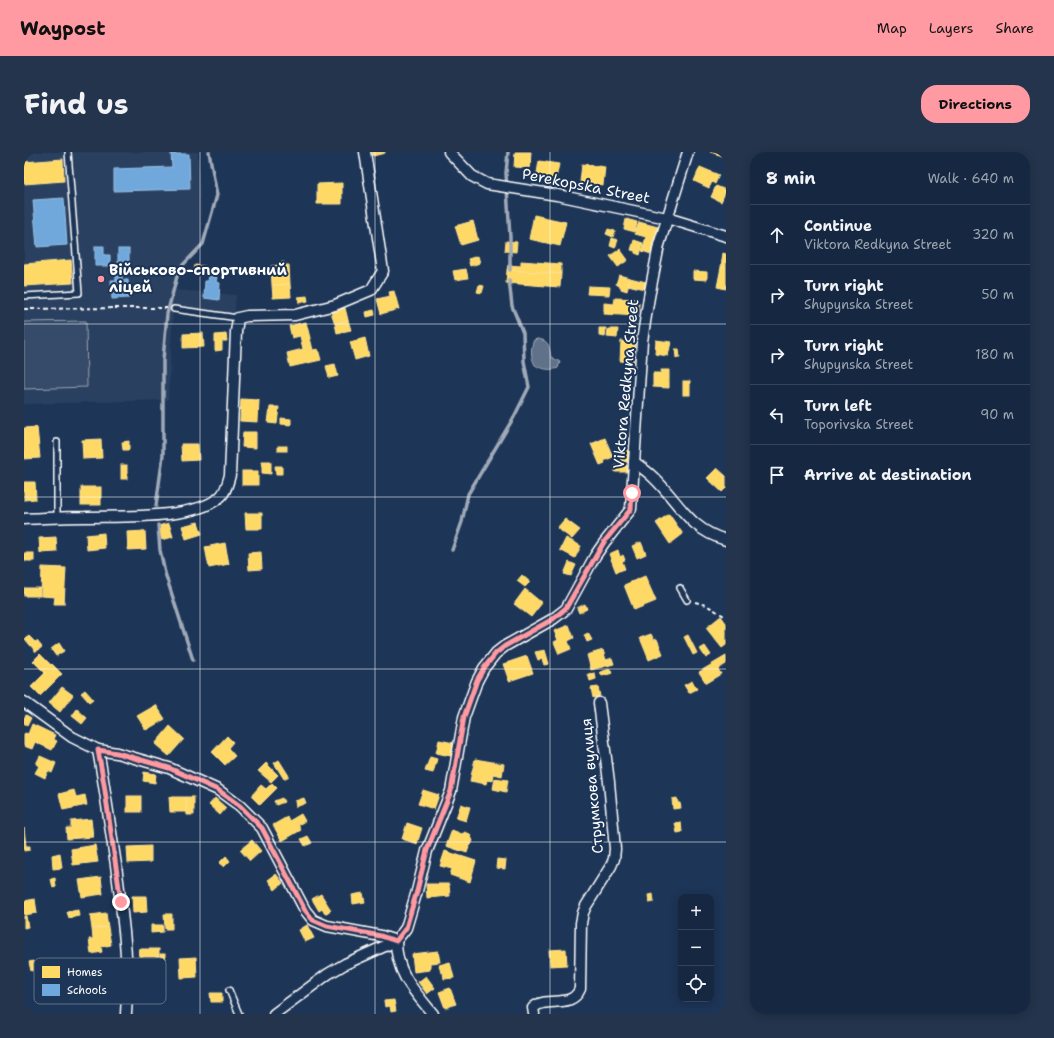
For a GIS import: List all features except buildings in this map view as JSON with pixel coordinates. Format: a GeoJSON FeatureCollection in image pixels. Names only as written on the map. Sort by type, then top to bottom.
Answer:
{"type":"FeatureCollection","features":[{"type":"Feature","properties":{"kind":"street"},"geometry":{"type":"LineString","coordinates":[[24,519],[57,517],[153,516],[195,509],[212,504],[222,496],[230,475],[236,332],[238,318],[246,316],[295,315],[335,305],[371,290],[383,271],[365,152]]}},
{"type":"Feature","properties":{"kind":"street","name":"Perekopska Street"},"geometry":{"type":"LineString","coordinates":[[448,152],[472,176],[487,184],[557,195],[667,218],[726,236]]}},
{"type":"Feature","properties":{"kind":"street","name":"Viktora Redkyna Street"},"geometry":{"type":"LineString","coordinates":[[396,941],[406,928],[427,850],[451,791],[464,717],[477,680],[496,653],[505,646],[553,619],[566,608],[604,542],[631,509],[642,341],[656,255],[688,152]]}},
{"type":"Feature","properties":{"kind":"street"},"geometry":{"type":"LineString","coordinates":[[634,462],[655,478],[696,526],[712,535],[726,540]]}},
{"type":"Feature","properties":{"kind":"street"},"geometry":{"type":"LineString","coordinates":[[24,702],[72,737],[98,750],[117,753],[169,768],[218,790],[240,806],[262,828],[305,910],[313,920],[327,926],[381,936],[396,941]]}},
{"type":"Feature","properties":{"kind":"street","name":"Струмкова вулиця"},"geometry":{"type":"LineString","coordinates":[[534,1014],[532,1008],[537,1004],[571,1000],[577,995],[580,989],[581,923],[583,913],[614,859],[615,849],[609,782],[599,703]]}},
{"type":"Feature","properties":{"kind":"street"},"geometry":{"type":"LineString","coordinates":[[98,750],[121,902],[126,958]]}},
{"type":"Feature","properties":{"kind":"street"},"geometry":{"type":"LineString","coordinates":[[274,1014],[328,974],[345,964],[396,941]]}},
{"type":"Feature","properties":{"kind":"street"},"geometry":{"type":"LineString","coordinates":[[396,941],[398,962],[404,976],[413,990],[433,1014]]}},
{"type":"Feature","properties":{"kind":"lane"},"geometry":{"type":"LineString","coordinates":[[24,296],[78,293],[68,152]]}},
{"type":"Feature","properties":{"kind":"lane"},"geometry":{"type":"LineString","coordinates":[[174,309],[238,318]]}},
{"type":"Feature","properties":{"kind":"lane"},"geometry":{"type":"LineString","coordinates":[[57,442],[57,517]]}},
{"type":"Feature","properties":{"kind":"lane"},"geometry":{"type":"LineString","coordinates":[[680,588],[687,600]]}},
{"type":"Feature","properties":{"kind":"lane"},"geometry":{"type":"LineString","coordinates":[[228,990],[239,1014]]}},
{"type":"Feature","properties":{"kind":"path"},"geometry":{"type":"LineString","coordinates":[[24,309],[174,309]]}},
{"type":"Feature","properties":{"kind":"path"},"geometry":{"type":"LineString","coordinates":[[687,600],[706,606],[726,617]]}},
{"type":"Feature","properties":{"kind":"shaded area","name":"Військово-спортивний ліцей"},"geometry":{"type":"Polygon","coordinates":[[[24,152],[198,152],[203,244],[181,268],[176,290],[236,295],[234,320],[173,311],[168,400],[24,404],[24,152]]]}},
{"type":"Feature","properties":{"kind":"shaded area"},"geometry":{"type":"Polygon","coordinates":[[[86,321],[87,387],[24,389],[24,322],[86,321]]]}},
{"type":"Feature","properties":{"kind":"shaded area"},"geometry":{"type":"Polygon","coordinates":[[[537,339],[547,342],[551,357],[560,362],[558,368],[546,369],[535,365],[532,350],[534,340],[537,339]]]}},
{"type":"Feature","properties":{"kind":"waterway"},"geometry":{"type":"LineString","coordinates":[[156,506],[163,455],[163,360],[167,314],[179,269],[203,244],[217,195],[209,152]]}},
{"type":"Feature","properties":{"kind":"waterway"},"geometry":{"type":"LineString","coordinates":[[508,152],[506,173],[510,237],[510,270]]}},
{"type":"Feature","properties":{"kind":"waterway"},"geometry":{"type":"LineString","coordinates":[[452,550],[462,522],[468,494],[514,417],[529,387],[524,361],[523,333],[512,306],[509,280]]}},
{"type":"Feature","properties":{"kind":"waterway"},"geometry":{"type":"LineString","coordinates":[[158,525],[160,550],[165,573],[193,660]]}},
{"type":"Feature","properties":{"kind":"place","name":"Військово-спортивний ліцей"},"geometry":{"type":"Point","coordinates":[101,279]}},
{"type":"Feature","properties":{"kind":"route"},"geometry":{"type":"LineString","coordinates":[[121,902],[98,750],[117,753],[169,768],[218,790],[240,806],[262,828],[305,910],[313,920],[327,926],[381,936],[396,941],[406,928],[427,850],[451,791],[458,743],[464,717],[470,696],[477,680],[496,653],[505,646],[562,613],[571,601],[604,542],[631,509],[632,493]]}}]}
